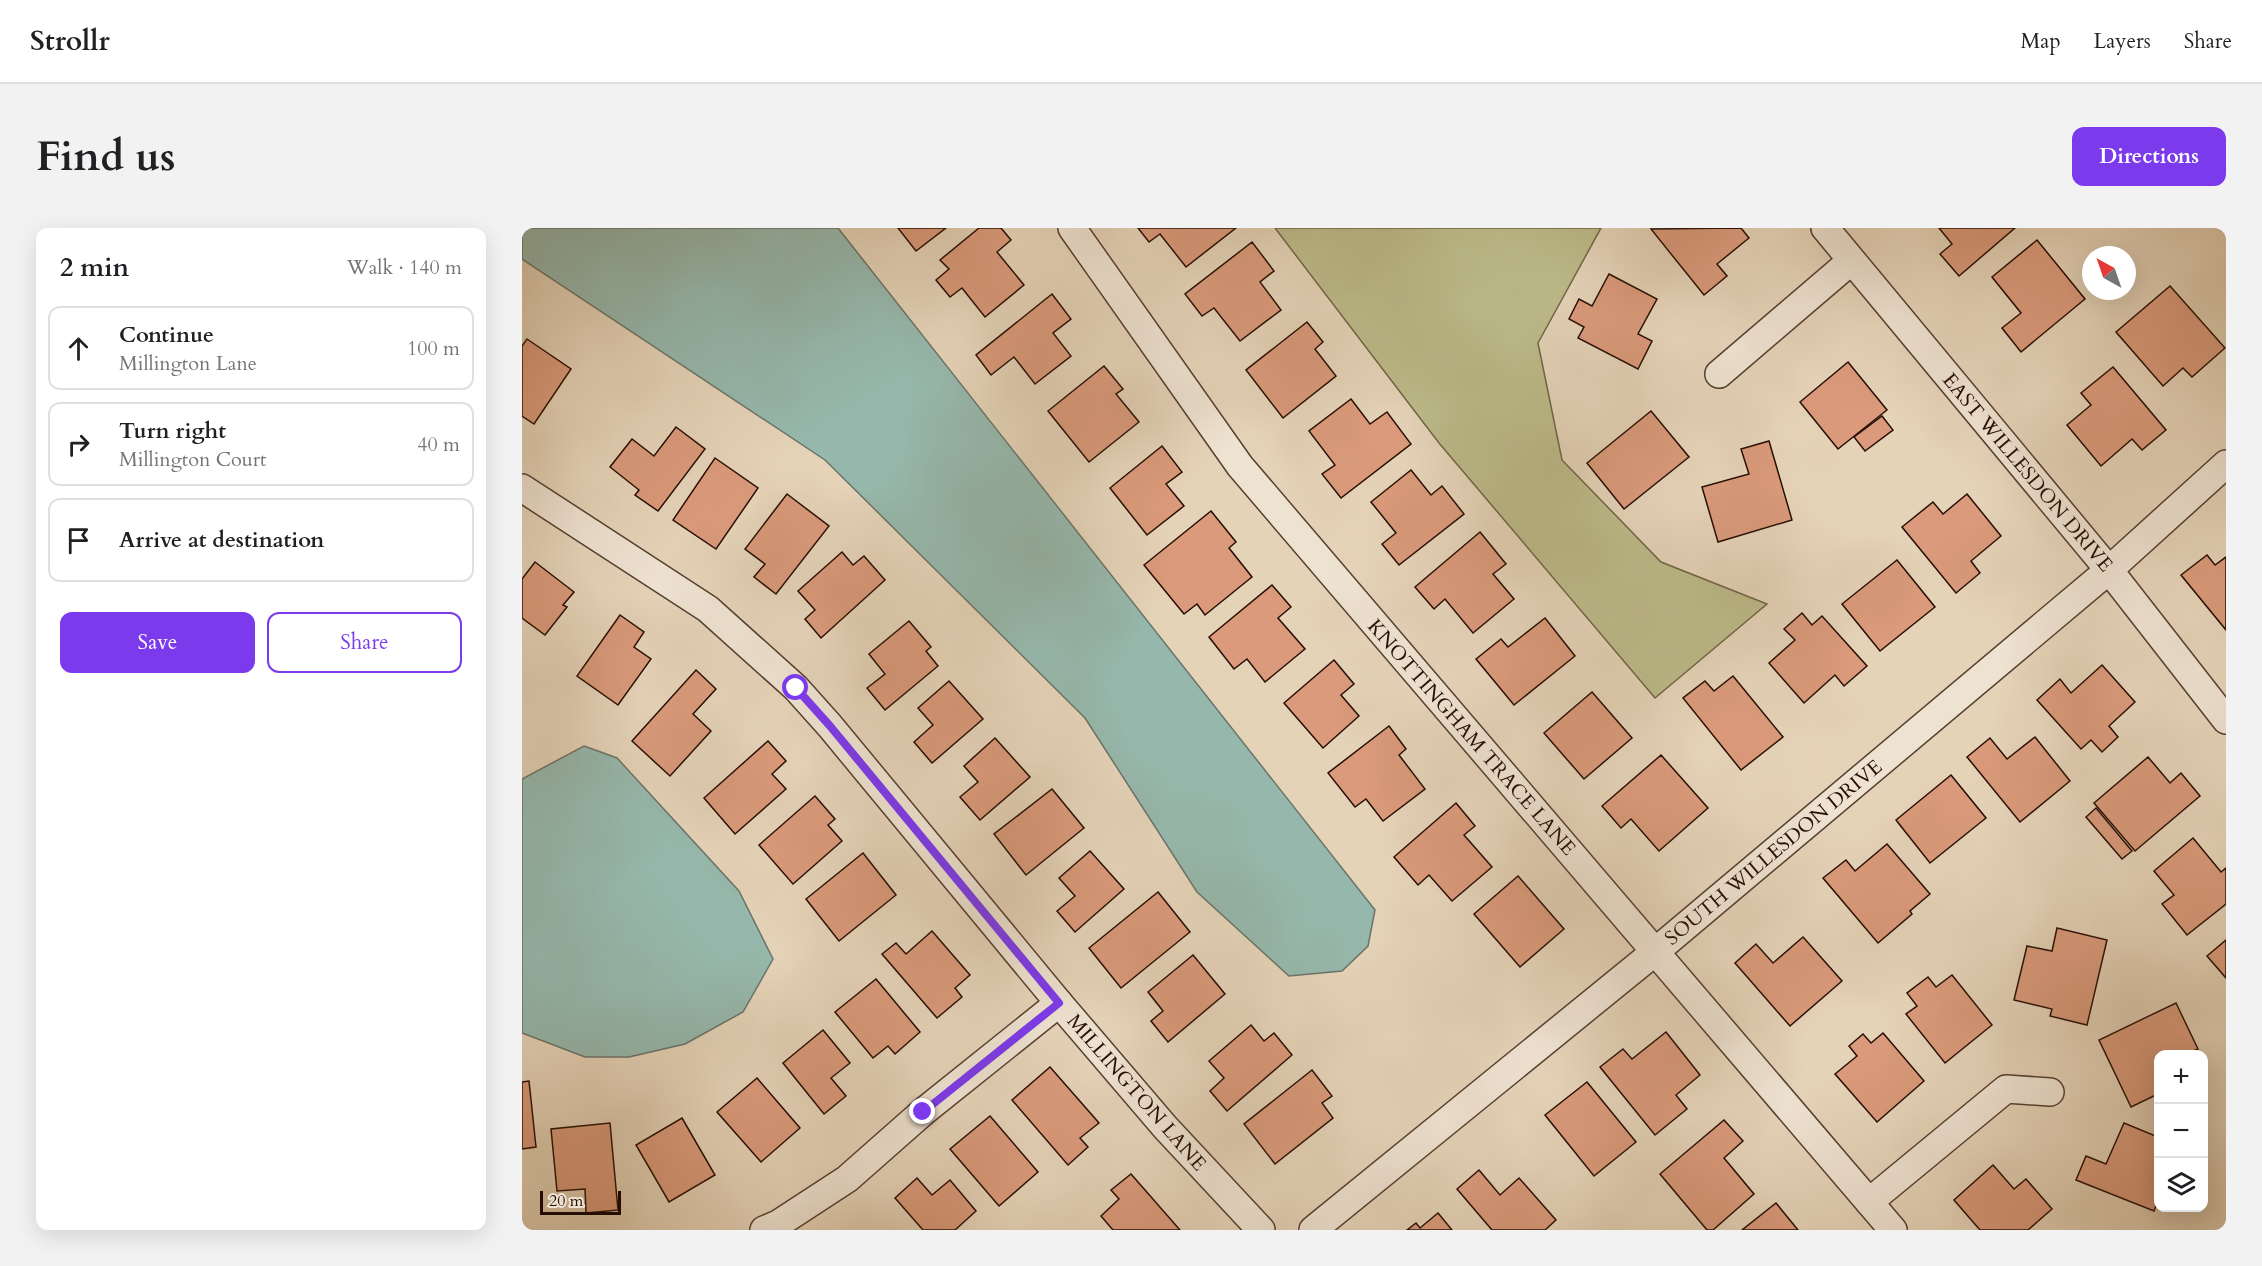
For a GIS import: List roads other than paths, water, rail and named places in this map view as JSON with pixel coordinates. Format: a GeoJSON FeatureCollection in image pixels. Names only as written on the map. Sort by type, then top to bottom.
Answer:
{"type":"FeatureCollection","features":[{"type":"Feature","properties":{"kind":"street","name":"KNOTTINGHAM TRACE LANE"},"geometry":{"type":"LineString","coordinates":[[1072,228],[1240,466],[1893,1230]]}},
{"type":"Feature","properties":{"kind":"street","name":"EAST WILLESDON DRIVE"},"geometry":{"type":"LineString","coordinates":[[1826,228],[2109,570],[2226,720]]}},
{"type":"Feature","properties":{"kind":"street"},"geometry":{"type":"LineString","coordinates":[[1719,374],[1851,261]]}},
{"type":"Feature","properties":{"kind":"street","name":"SOUTH WILLESDON DRIVE"},"geometry":{"type":"LineString","coordinates":[[1313,1230],[1656,951],[2109,570],[2226,464]]}},
{"type":"Feature","properties":{"kind":"street","name":"MILLINGTON LANE"},"geometry":{"type":"LineString","coordinates":[[522,488],[708,609],[796,688],[1165,1127],[1261,1230]]}},
{"type":"Feature","properties":{"kind":"street"},"geometry":{"type":"LineString","coordinates":[[764,1230],[778,1224],[847,1179],[923,1112],[1059,1003]]}},
{"type":"Feature","properties":{"kind":"street"},"geometry":{"type":"LineString","coordinates":[[1869,1202],[2006,1089],[2050,1092]]}},
{"type":"Feature","properties":{"kind":"water"},"geometry":{"type":"Polygon","coordinates":[[[522,228],[838,228],[1375,910],[1368,946],[1342,971],[1289,976],[1197,892],[1085,718],[825,460],[522,259],[522,228]]]}},
{"type":"Feature","properties":{"kind":"water"},"geometry":{"type":"Polygon","coordinates":[[[584,746],[617,758],[739,891],[773,959],[743,1012],[685,1044],[629,1057],[585,1057],[522,1033],[522,779],[584,746]]]}}]}
